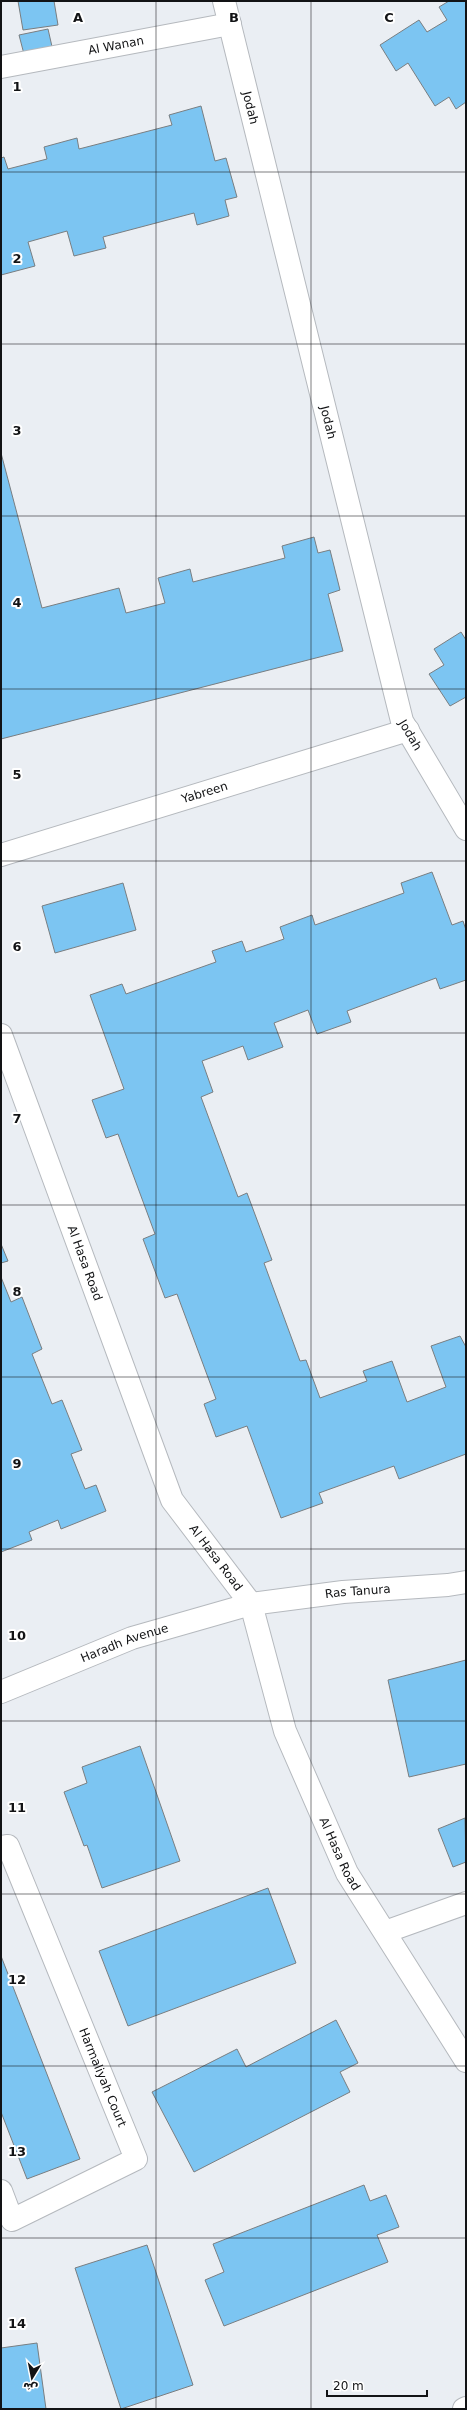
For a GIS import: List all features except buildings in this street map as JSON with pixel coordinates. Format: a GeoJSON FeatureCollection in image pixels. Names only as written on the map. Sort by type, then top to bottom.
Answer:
{"type":"FeatureCollection","features":[{"type":"Feature","properties":{"kind":"street","name":"Jodah"},"geometry":{"type":"LineString","coordinates":[[224,1],[402,721],[466,829]]}},
{"type":"Feature","properties":{"kind":"street","name":"Al Wanan"},"geometry":{"type":"LineString","coordinates":[[1,67],[230,24]]}},
{"type":"Feature","properties":{"kind":"street","name":"Yabreen"},"geometry":{"type":"LineString","coordinates":[[1,855],[408,730]]}},
{"type":"Feature","properties":{"kind":"street","name":"Al Hasa Road"},"geometry":{"type":"LineString","coordinates":[[1,1036],[172,1500],[251,1604],[285,1731],[347,1872],[466,2061]]}},
{"type":"Feature","properties":{"kind":"street","name":"Ras Tanura"},"geometry":{"type":"LineString","coordinates":[[251,1604],[343,1592],[466,1582]]}},
{"type":"Feature","properties":{"kind":"street","name":"Haradh Avenue"},"geometry":{"type":"LineString","coordinates":[[1,1692],[132,1638],[251,1604]]}},
{"type":"Feature","properties":{"kind":"street","name":"Harmaliyah Court"},"geometry":{"type":"LineString","coordinates":[[1,1847],[8,1846],[136,2159],[12,2220],[1,2192]]}},
{"type":"Feature","properties":{"kind":"street"},"geometry":{"type":"LineString","coordinates":[[385,1932],[466,1903]]}}]}
